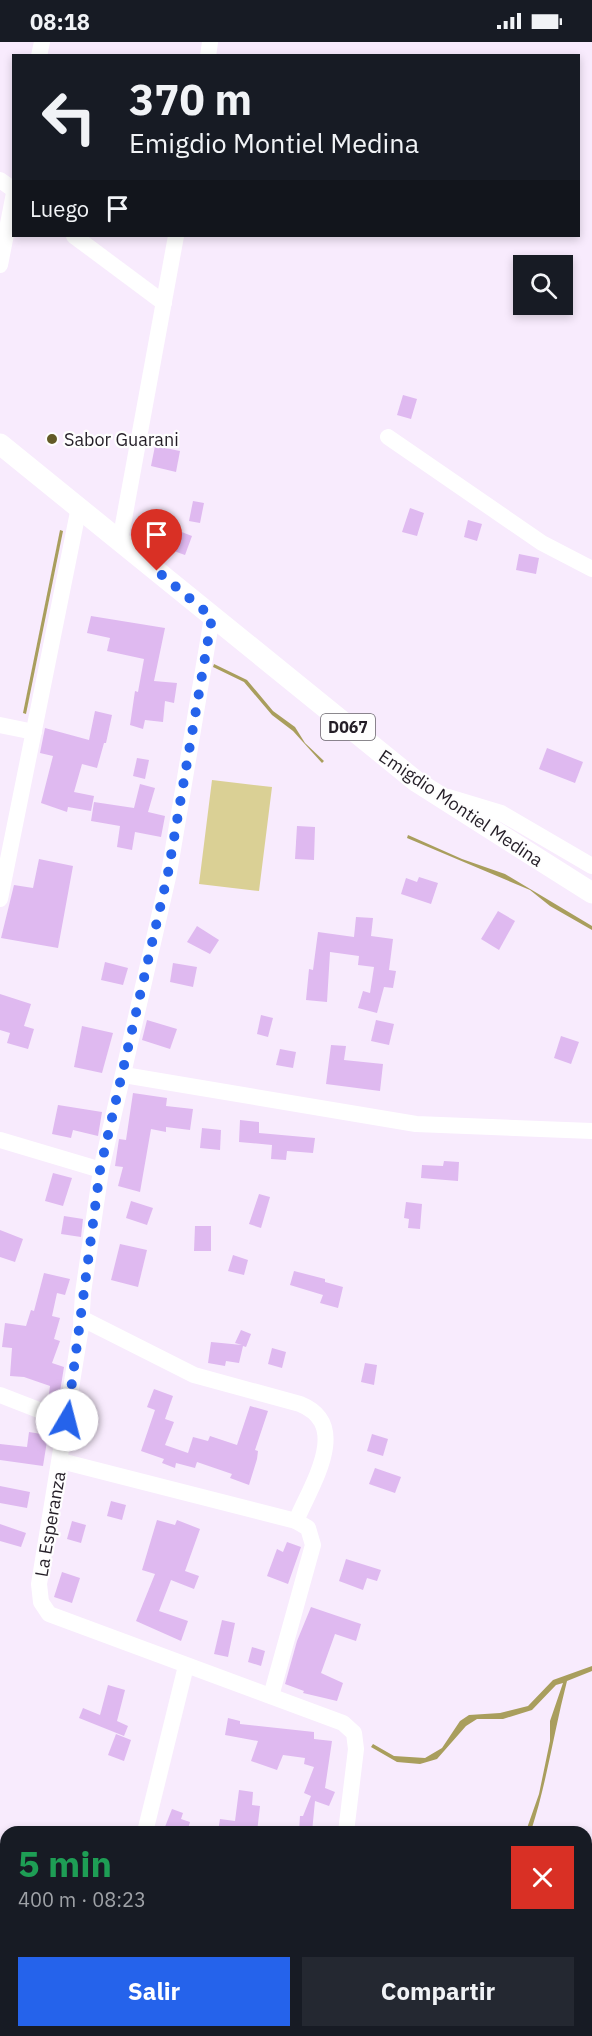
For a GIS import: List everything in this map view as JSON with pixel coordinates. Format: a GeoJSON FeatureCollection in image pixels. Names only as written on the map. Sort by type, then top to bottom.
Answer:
{"type":"FeatureCollection","features":[{"type":"Feature","properties":{"kind":"main road","name":"Emigdio Montiel Medina"},"geometry":{"type":"LineString","coordinates":[[0,444],[368,744],[433,793],[592,893]]}},
{"type":"Feature","properties":{"kind":"street"},"geometry":{"type":"LineString","coordinates":[[0,180],[12,190]]}},
{"type":"Feature","properties":{"kind":"street"},"geometry":{"type":"LineString","coordinates":[[0,265],[12,202]]}},
{"type":"Feature","properties":{"kind":"street"},"geometry":{"type":"LineString","coordinates":[[75,237],[164,303]]}},
{"type":"Feature","properties":{"kind":"street"},"geometry":{"type":"LineString","coordinates":[[120,541],[176,237]]}},
{"type":"Feature","properties":{"kind":"street"},"geometry":{"type":"LineString","coordinates":[[388,438],[542,543],[592,569]]}},
{"type":"Feature","properties":{"kind":"street"},"geometry":{"type":"LineString","coordinates":[[1,893],[79,507]]}},
{"type":"Feature","properties":{"kind":"street","name":"La Esperanza"},"geometry":{"type":"LineString","coordinates":[[186,1666],[50,1614],[41,1602],[39,1584],[61,1461],[100,1170],[124,1075],[168,873],[212,617]]}},
{"type":"Feature","properties":{"kind":"street"},"geometry":{"type":"LineString","coordinates":[[0,725],[34,732]]}},
{"type":"Feature","properties":{"kind":"street"},"geometry":{"type":"LineString","coordinates":[[433,793],[491,808],[592,866]]}},
{"type":"Feature","properties":{"kind":"street"},"geometry":{"type":"LineString","coordinates":[[124,1075],[405,1123],[592,1131]]}},
{"type":"Feature","properties":{"kind":"street"},"geometry":{"type":"LineString","coordinates":[[0,1140],[100,1170]]}},
{"type":"Feature","properties":{"kind":"street"},"geometry":{"type":"LineString","coordinates":[[81,1318],[194,1375],[313,1409],[323,1421],[328,1435],[327,1443],[296,1521]]}},
{"type":"Feature","properties":{"kind":"street"},"geometry":{"type":"LineString","coordinates":[[0,1395],[67,1420]]}},
{"type":"Feature","properties":{"kind":"street"},"geometry":{"type":"LineString","coordinates":[[61,1461],[296,1521],[308,1528],[313,1545],[271,1696]]}},
{"type":"Feature","properties":{"kind":"street"},"geometry":{"type":"LineString","coordinates":[[146,1826],[186,1666],[343,1723],[354,1733],[356,1749],[347,1826]]}},
{"type":"Feature","properties":{"kind":"shaded area"},"geometry":{"type":"Polygon","coordinates":[[[60,530],[63,531],[26,714],[23,713],[60,530]]]}},
{"type":"Feature","properties":{"kind":"shaded area"},"geometry":{"type":"Polygon","coordinates":[[[214,664],[247,680],[273,711],[295,727],[305,743],[324,761],[322,763],[293,731],[272,715],[244,682],[213,667],[214,664]]]}},
{"type":"Feature","properties":{"kind":"shaded area"},"geometry":{"type":"Polygon","coordinates":[[[212,780],[272,787],[259,891],[199,884],[212,780]]]}},
{"type":"Feature","properties":{"kind":"shaded area"},"geometry":{"type":"Polygon","coordinates":[[[408,835],[462,859],[505,874],[592,926],[592,930],[550,906],[530,890],[407,838],[408,835]]]}},
{"type":"Feature","properties":{"kind":"shaded area"},"geometry":{"type":"Polygon","coordinates":[[[592,1666],[592,1671],[567,1681],[542,1794],[532,1826],[528,1826],[539,1794],[550,1741],[550,1721],[563,1683],[556,1685],[532,1710],[503,1719],[477,1719],[466,1726],[437,1759],[420,1764],[397,1762],[371,1747],[373,1744],[394,1756],[425,1758],[442,1748],[460,1721],[469,1715],[500,1713],[528,1706],[553,1680],[592,1666]]]}},
{"type":"Feature","properties":{"kind":"building"},"geometry":{"type":"Polygon","coordinates":[[[403,395],[417,399],[411,419],[397,415],[403,395]]]}},
{"type":"Feature","properties":{"kind":"building"},"geometry":{"type":"Polygon","coordinates":[[[155,446],[180,451],[176,472],[151,466],[155,446]]]}},
{"type":"Feature","properties":{"kind":"building"},"geometry":{"type":"Polygon","coordinates":[[[193,501],[204,503],[200,523],[189,521],[193,501]]]}},
{"type":"Feature","properties":{"kind":"building"},"geometry":{"type":"Polygon","coordinates":[[[410,508],[424,513],[417,536],[402,532],[410,508]]]}},
{"type":"Feature","properties":{"kind":"building"},"geometry":{"type":"Polygon","coordinates":[[[468,520],[482,524],[477,541],[464,537],[468,520]]]}},
{"type":"Feature","properties":{"kind":"building"},"geometry":{"type":"Polygon","coordinates":[[[179,531],[192,536],[185,555],[171,550],[179,531]]]}},
{"type":"Feature","properties":{"kind":"building"},"geometry":{"type":"Polygon","coordinates":[[[519,554],[539,558],[536,574],[516,570],[519,554]]]}},
{"type":"Feature","properties":{"kind":"building"},"geometry":{"type":"Polygon","coordinates":[[[91,616],[165,628],[154,681],[177,683],[174,703],[165,701],[163,722],[145,720],[143,729],[130,725],[135,691],[138,692],[144,659],[107,651],[110,638],[87,633],[91,616]]]}},
{"type":"Feature","properties":{"kind":"building"},"geometry":{"type":"Polygon","coordinates":[[[95,711],[112,715],[106,743],[104,743],[97,768],[82,764],[74,792],[94,796],[91,811],[68,807],[67,812],[41,803],[53,756],[40,753],[45,728],[89,740],[95,711]]]}},
{"type":"Feature","properties":{"kind":"building"},"geometry":{"type":"Polygon","coordinates":[[[547,748],[583,762],[575,783],[539,769],[547,748]]]}},
{"type":"Feature","properties":{"kind":"building"},"geometry":{"type":"Polygon","coordinates":[[[137,758],[149,760],[145,779],[133,776],[137,758]]]}},
{"type":"Feature","properties":{"kind":"building"},"geometry":{"type":"Polygon","coordinates":[[[140,784],[155,788],[148,812],[165,816],[161,837],[135,832],[132,850],[117,847],[120,826],[91,821],[94,802],[134,808],[140,784]]]}},
{"type":"Feature","properties":{"kind":"building"},"geometry":{"type":"Polygon","coordinates":[[[297,826],[315,827],[314,860],[295,859],[297,826]]]}},
{"type":"Feature","properties":{"kind":"building"},"geometry":{"type":"Polygon","coordinates":[[[39,859],[73,866],[58,948],[1,938],[14,885],[33,888],[39,859]]]}},
{"type":"Feature","properties":{"kind":"building"},"geometry":{"type":"Polygon","coordinates":[[[419,877],[438,883],[431,904],[401,894],[406,878],[417,882],[419,877]]]}},
{"type":"Feature","properties":{"kind":"building"},"geometry":{"type":"Polygon","coordinates":[[[498,911],[515,921],[499,950],[481,939],[498,911]]]}},
{"type":"Feature","properties":{"kind":"building"},"geometry":{"type":"Polygon","coordinates":[[[356,917],[373,918],[371,936],[393,939],[389,970],[396,971],[393,988],[384,987],[377,1013],[358,1008],[363,991],[370,993],[374,967],[358,965],[359,956],[330,952],[327,1002],[306,1000],[309,969],[313,970],[318,932],[354,937],[356,917]]]}},
{"type":"Feature","properties":{"kind":"building"},"geometry":{"type":"Polygon","coordinates":[[[197,926],[219,940],[210,954],[187,942],[197,926]]]}},
{"type":"Feature","properties":{"kind":"building"},"geometry":{"type":"Polygon","coordinates":[[[105,962],[128,968],[123,985],[101,980],[105,962]]]}},
{"type":"Feature","properties":{"kind":"building"},"geometry":{"type":"Polygon","coordinates":[[[173,963],[197,967],[193,987],[170,982],[173,963]]]}},
{"type":"Feature","properties":{"kind":"building"},"geometry":{"type":"Polygon","coordinates":[[[0,994],[31,1004],[24,1026],[34,1029],[28,1049],[7,1043],[10,1033],[0,1030],[0,994]]]}},
{"type":"Feature","properties":{"kind":"building"},"geometry":{"type":"Polygon","coordinates":[[[261,1015],[273,1018],[268,1037],[257,1034],[261,1015]]]}},
{"type":"Feature","properties":{"kind":"building"},"geometry":{"type":"Polygon","coordinates":[[[147,1020],[177,1029],[170,1049],[142,1040],[147,1020]]]}},
{"type":"Feature","properties":{"kind":"building"},"geometry":{"type":"Polygon","coordinates":[[[376,1020],[394,1024],[389,1045],[371,1041],[376,1020]]]}},
{"type":"Feature","properties":{"kind":"building"},"geometry":{"type":"Polygon","coordinates":[[[82,1026],[113,1033],[102,1073],[74,1067],[82,1026]]]}},
{"type":"Feature","properties":{"kind":"building"},"geometry":{"type":"Polygon","coordinates":[[[561,1036],[579,1042],[571,1064],[554,1058],[561,1036]]]}},
{"type":"Feature","properties":{"kind":"building"},"geometry":{"type":"Polygon","coordinates":[[[331,1045],[346,1046],[344,1060],[383,1064],[380,1091],[326,1084],[331,1045]]]}},
{"type":"Feature","properties":{"kind":"building"},"geometry":{"type":"Polygon","coordinates":[[[280,1049],[296,1052],[293,1068],[276,1065],[280,1049]]]}},
{"type":"Feature","properties":{"kind":"building"},"geometry":{"type":"Polygon","coordinates":[[[133,1093],[167,1098],[166,1106],[193,1109],[190,1130],[166,1127],[166,1132],[151,1129],[140,1192],[118,1186],[123,1167],[115,1166],[119,1139],[126,1140],[133,1093]]]}},
{"type":"Feature","properties":{"kind":"building"},"geometry":{"type":"Polygon","coordinates":[[[58,1105],[102,1112],[98,1136],[73,1130],[71,1138],[52,1134],[58,1105]]]}},
{"type":"Feature","properties":{"kind":"building"},"geometry":{"type":"Polygon","coordinates":[[[240,1120],[259,1122],[259,1133],[315,1138],[313,1153],[287,1151],[286,1160],[271,1159],[272,1145],[239,1142],[240,1120]]]}},
{"type":"Feature","properties":{"kind":"building"},"geometry":{"type":"Polygon","coordinates":[[[202,1128],[221,1130],[220,1150],[200,1148],[202,1128]]]}},
{"type":"Feature","properties":{"kind":"building"},"geometry":{"type":"Polygon","coordinates":[[[444,1161],[459,1162],[458,1181],[421,1178],[422,1165],[443,1166],[444,1161]]]}},
{"type":"Feature","properties":{"kind":"building"},"geometry":{"type":"Polygon","coordinates":[[[53,1173],[72,1178],[63,1206],[45,1201],[53,1173]]]}},
{"type":"Feature","properties":{"kind":"building"},"geometry":{"type":"Polygon","coordinates":[[[259,1194],[270,1197],[261,1228],[249,1224],[259,1194]]]}},
{"type":"Feature","properties":{"kind":"building"},"geometry":{"type":"Polygon","coordinates":[[[131,1201],[153,1208],[147,1225],[126,1218],[131,1201]]]}},
{"type":"Feature","properties":{"kind":"building"},"geometry":{"type":"Polygon","coordinates":[[[406,1202],[422,1204],[420,1229],[408,1228],[409,1219],[404,1218],[406,1202]]]}},
{"type":"Feature","properties":{"kind":"building"},"geometry":{"type":"Polygon","coordinates":[[[64,1216],[83,1219],[81,1237],[61,1234],[64,1216]]]}},
{"type":"Feature","properties":{"kind":"building"},"geometry":{"type":"Polygon","coordinates":[[[195,1226],[211,1226],[211,1251],[194,1251],[195,1226]]]}},
{"type":"Feature","properties":{"kind":"building"},"geometry":{"type":"Polygon","coordinates":[[[0,1230],[23,1239],[15,1262],[0,1257],[0,1230]]]}},
{"type":"Feature","properties":{"kind":"building"},"geometry":{"type":"Polygon","coordinates":[[[120,1244],[147,1250],[138,1287],[111,1280],[120,1244]]]}},
{"type":"Feature","properties":{"kind":"building"},"geometry":{"type":"Polygon","coordinates":[[[233,1255],[248,1260],[244,1275],[228,1271],[233,1255]]]}},
{"type":"Feature","properties":{"kind":"building"},"geometry":{"type":"Polygon","coordinates":[[[294,1271],[325,1279],[325,1282],[343,1287],[338,1308],[320,1303],[323,1295],[290,1285],[294,1271]]]}},
{"type":"Feature","properties":{"kind":"building"},"geometry":{"type":"Polygon","coordinates":[[[44,1273],[70,1279],[65,1295],[57,1293],[52,1316],[60,1318],[54,1339],[60,1341],[52,1363],[64,1367],[58,1404],[48,1402],[50,1386],[24,1377],[10,1376],[12,1348],[2,1347],[5,1323],[26,1326],[31,1310],[34,1311],[44,1273]]]}},
{"type":"Feature","properties":{"kind":"building"},"geometry":{"type":"Polygon","coordinates":[[[241,1330],[251,1334],[246,1347],[243,1346],[239,1363],[226,1361],[225,1366],[208,1363],[211,1342],[242,1345],[235,1343],[241,1330]]]}},
{"type":"Feature","properties":{"kind":"building"},"geometry":{"type":"Polygon","coordinates":[[[272,1348],[286,1352],[282,1368],[268,1364],[272,1348]]]}},
{"type":"Feature","properties":{"kind":"building"},"geometry":{"type":"Polygon","coordinates":[[[365,1363],[377,1365],[374,1385],[361,1382],[365,1363]]]}},
{"type":"Feature","properties":{"kind":"building"},"geometry":{"type":"Polygon","coordinates":[[[154,1389],[173,1396],[165,1419],[174,1422],[165,1445],[188,1453],[193,1437],[208,1441],[210,1436],[237,1445],[250,1406],[268,1411],[255,1450],[258,1451],[257,1459],[249,1485],[230,1478],[232,1474],[197,1462],[195,1468],[176,1463],[175,1468],[162,1463],[164,1459],[141,1451],[155,1410],[147,1407],[154,1389]]]}},
{"type":"Feature","properties":{"kind":"building"},"geometry":{"type":"Polygon","coordinates":[[[29,1432],[48,1435],[43,1466],[0,1460],[0,1444],[27,1447],[29,1432]]]}},
{"type":"Feature","properties":{"kind":"building"},"geometry":{"type":"Polygon","coordinates":[[[372,1434],[388,1439],[383,1456],[367,1451],[372,1434]]]}},
{"type":"Feature","properties":{"kind":"building"},"geometry":{"type":"Polygon","coordinates":[[[375,1468],[401,1477],[395,1493],[369,1484],[375,1468]]]}},
{"type":"Feature","properties":{"kind":"building"},"geometry":{"type":"Polygon","coordinates":[[[0,1486],[30,1492],[27,1508],[0,1503],[0,1486]]]}},
{"type":"Feature","properties":{"kind":"building"},"geometry":{"type":"Polygon","coordinates":[[[111,1501],[126,1505],[122,1520],[107,1516],[111,1501]]]}},
{"type":"Feature","properties":{"kind":"building"},"geometry":{"type":"Polygon","coordinates":[[[157,1520],[175,1525],[177,1520],[200,1529],[185,1571],[199,1576],[194,1589],[171,1580],[159,1611],[188,1621],[181,1641],[136,1621],[155,1574],[142,1570],[157,1520]]]}},
{"type":"Feature","properties":{"kind":"building"},"geometry":{"type":"Polygon","coordinates":[[[72,1521],[86,1525],[81,1543],[67,1539],[72,1521]]]}},
{"type":"Feature","properties":{"kind":"building"},"geometry":{"type":"Polygon","coordinates":[[[0,1524],[26,1533],[21,1547],[0,1541],[0,1524]]]}},
{"type":"Feature","properties":{"kind":"building"},"geometry":{"type":"Polygon","coordinates":[[[287,1542],[301,1547],[288,1584],[267,1576],[277,1549],[283,1552],[287,1542]]]}},
{"type":"Feature","properties":{"kind":"building"},"geometry":{"type":"Polygon","coordinates":[[[346,1559],[381,1570],[377,1581],[367,1578],[363,1590],[339,1581],[346,1559]]]}},
{"type":"Feature","properties":{"kind":"building"},"geometry":{"type":"Polygon","coordinates":[[[62,1572],[80,1578],[72,1603],[54,1597],[62,1572]]]}},
{"type":"Feature","properties":{"kind":"building"},"geometry":{"type":"Polygon","coordinates":[[[311,1607],[361,1624],[356,1641],[335,1634],[321,1673],[343,1683],[337,1701],[303,1693],[304,1691],[285,1684],[297,1641],[311,1607]]]}},
{"type":"Feature","properties":{"kind":"building"},"geometry":{"type":"Polygon","coordinates":[[[222,1620],[235,1623],[228,1657],[214,1654],[222,1620]]]}},
{"type":"Feature","properties":{"kind":"building"},"geometry":{"type":"Polygon","coordinates":[[[252,1647],[265,1651],[261,1666],[248,1662],[252,1647]]]}},
{"type":"Feature","properties":{"kind":"building"},"geometry":{"type":"Polygon","coordinates":[[[108,1685],[125,1690],[117,1721],[128,1726],[124,1736],[79,1718],[83,1708],[100,1715],[108,1685]]]}},
{"type":"Feature","properties":{"kind":"building"},"geometry":{"type":"Polygon","coordinates":[[[228,1718],[240,1721],[240,1724],[314,1732],[314,1739],[332,1741],[325,1788],[335,1792],[329,1806],[315,1801],[313,1826],[299,1826],[300,1816],[303,1816],[311,1796],[304,1793],[314,1767],[304,1764],[305,1758],[283,1755],[277,1770],[251,1761],[258,1741],[225,1735],[228,1718]]]}},
{"type":"Feature","properties":{"kind":"building"},"geometry":{"type":"Polygon","coordinates":[[[116,1734],[131,1740],[124,1761],[108,1755],[116,1734]]]}},
{"type":"Feature","properties":{"kind":"building"},"geometry":{"type":"Polygon","coordinates":[[[239,1790],[253,1792],[252,1805],[260,1806],[258,1826],[219,1826],[220,1819],[235,1821],[239,1790]]]}},
{"type":"Feature","properties":{"kind":"building"},"geometry":{"type":"Polygon","coordinates":[[[172,1809],[183,1813],[181,1819],[190,1822],[189,1826],[165,1826],[172,1809]]]}},
{"type":"Feature","properties":{"kind":"place","name":"Sabor Guarani"},"geometry":{"type":"Point","coordinates":[52,439]}},
{"type":"Feature","properties":{"kind":"route"},"geometry":{"type":"LineString","coordinates":[[67,1420],[100,1170],[124,1075],[168,873],[212,617],[157,571]]}}]}
